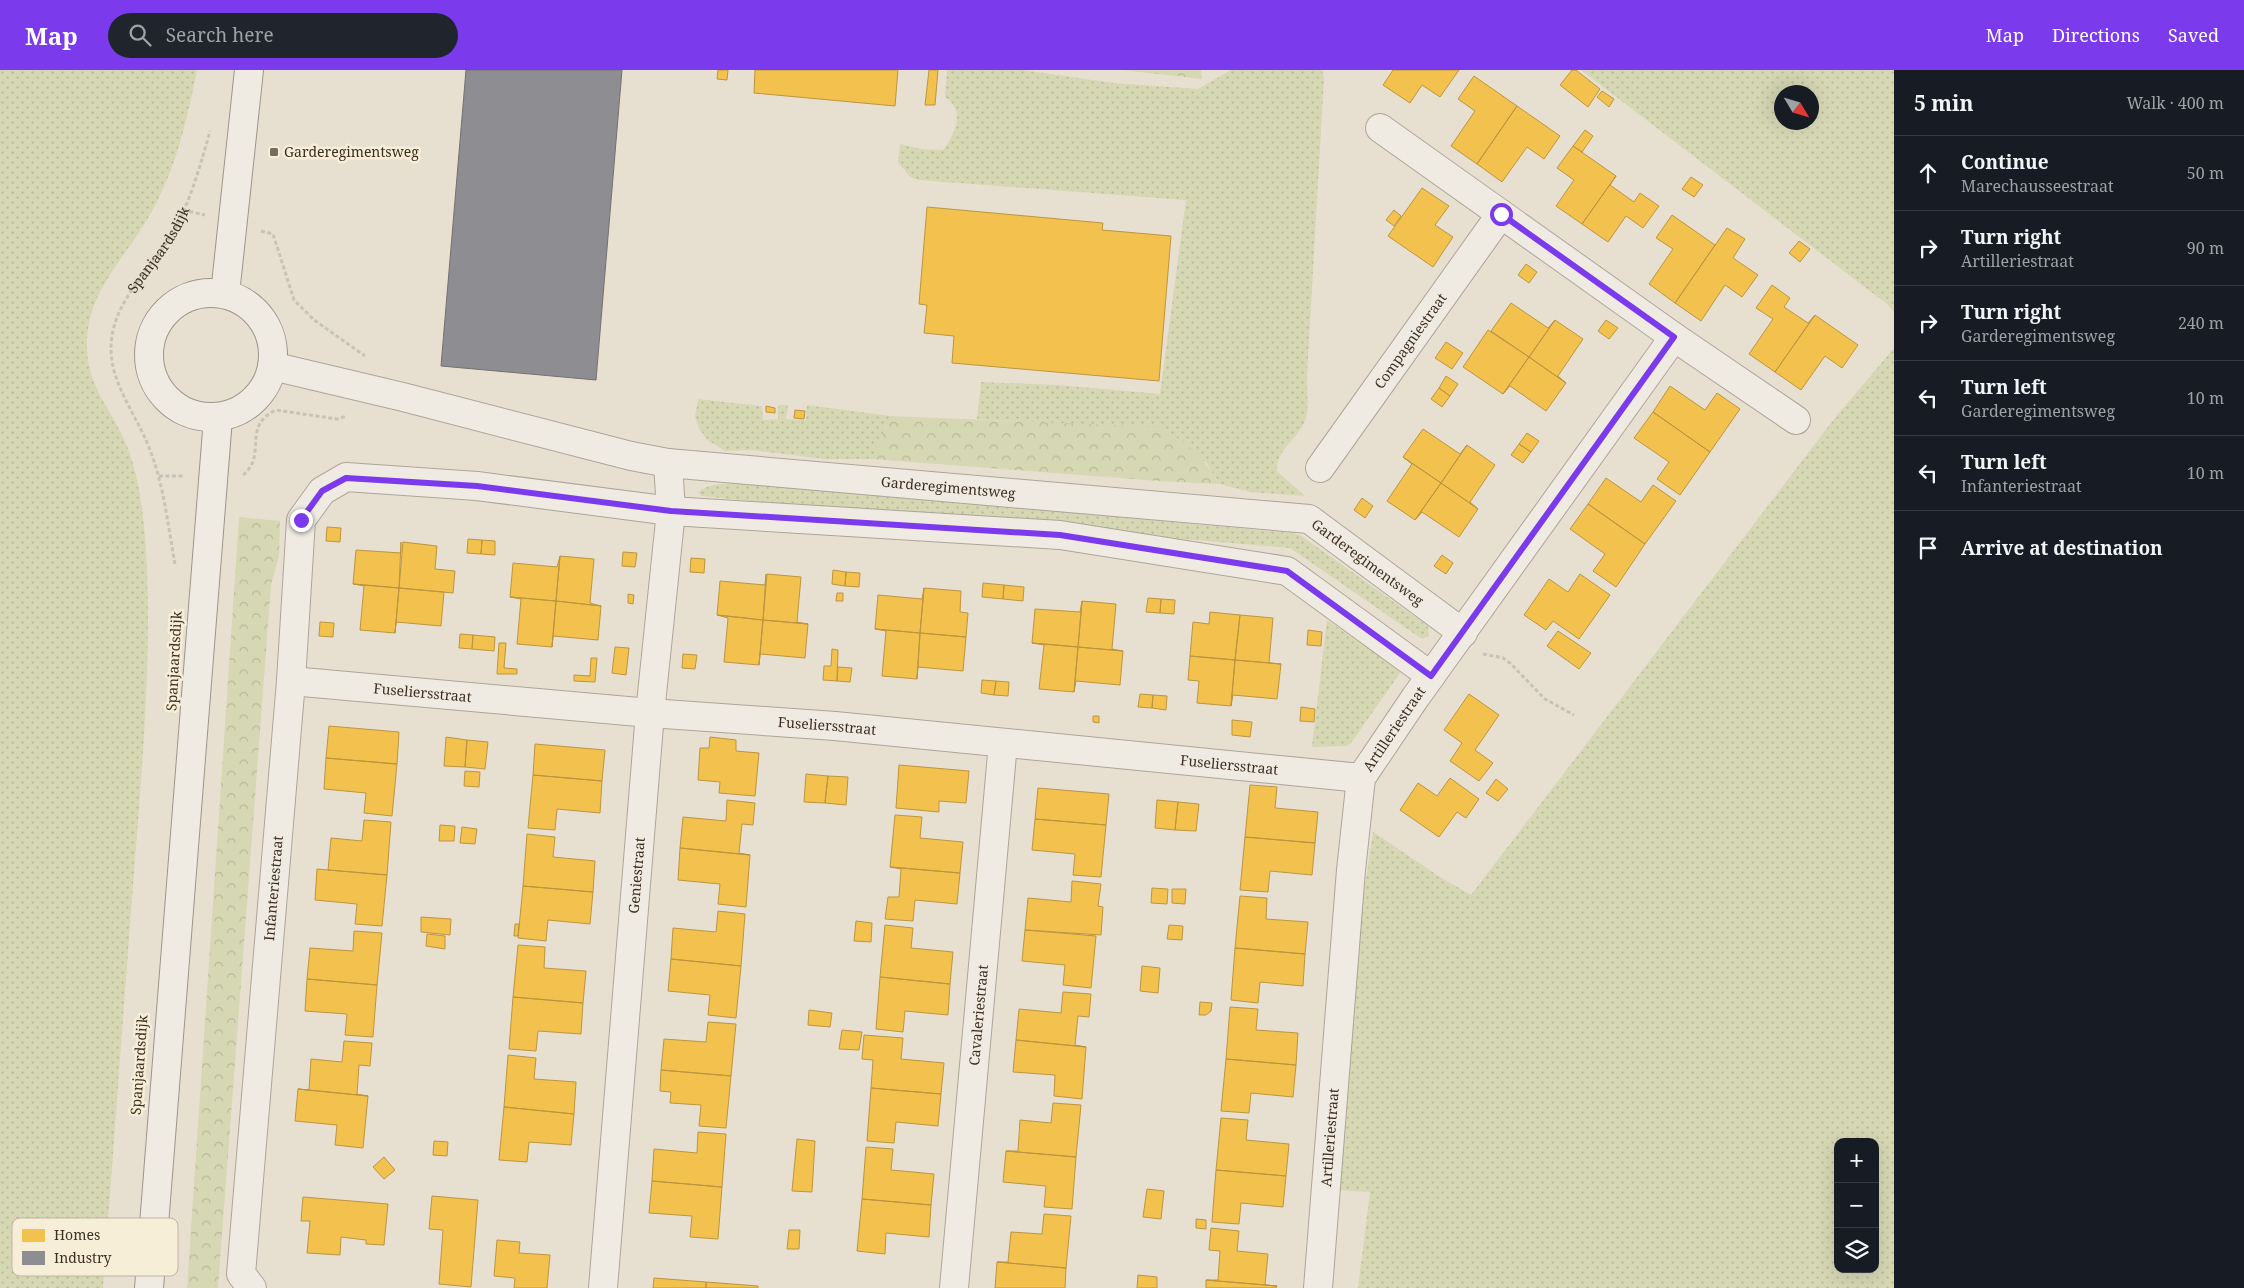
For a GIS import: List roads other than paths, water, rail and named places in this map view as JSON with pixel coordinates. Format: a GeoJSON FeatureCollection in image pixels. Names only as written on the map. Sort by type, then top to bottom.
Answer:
{"type":"FeatureCollection","features":[{"type":"Feature","properties":{"kind":"street"},"geometry":{"type":"LineString","coordinates":[[225,294],[250,70]]}},
{"type":"Feature","properties":{"kind":"street"},"geometry":{"type":"LineString","coordinates":[[1380,128],[1674,337],[1796,420]]}},
{"type":"Feature","properties":{"kind":"street","name":"Compagniestraat"},"geometry":{"type":"LineString","coordinates":[[1320,468],[1501,214]]}},
{"type":"Feature","properties":{"kind":"street"},"geometry":{"type":"LineString","coordinates":[[201,293],[225,294],[242,301],[257,313],[268,329],[273,347],[272,366],[267,384],[254,400],[238,412],[218,418],[194,416],[172,406],[156,387],[148,364],[150,340],[160,318],[178,302],[201,293]]}},
{"type":"Feature","properties":{"kind":"street","name":"Artilleriestraat"},"geometry":{"type":"LineString","coordinates":[[1318,1288],[1351,870],[1361,778],[1431,676],[1674,337]]}},
{"type":"Feature","properties":{"kind":"street","name":"Garderegimentsweg"},"geometry":{"type":"LineString","coordinates":[[272,366],[404,397],[631,456],[668,463],[1309,519],[1456,642]]}},
{"type":"Feature","properties":{"kind":"street","name":"Spanjaardsdijk"},"geometry":{"type":"LineString","coordinates":[[155,1218],[218,418]]}},
{"type":"Feature","properties":{"kind":"street","name":"Geniestraat"},"geometry":{"type":"LineString","coordinates":[[604,1288],[650,713],[671,511],[668,463]]}},
{"type":"Feature","properties":{"kind":"street","name":"Infanteriestraat"},"geometry":{"type":"LineString","coordinates":[[252,1288],[241,1274],[291,681],[301,520],[322,491],[346,478],[477,486],[671,511]]}},
{"type":"Feature","properties":{"kind":"street"},"geometry":{"type":"LineString","coordinates":[[671,511],[1060,535],[1287,571],[1431,676]]}},
{"type":"Feature","properties":{"kind":"street","name":"Fuseliersstraat"},"geometry":{"type":"LineString","coordinates":[[291,681],[650,713],[836,726],[1361,778]]}},
{"type":"Feature","properties":{"kind":"street","name":"Cavaleriestraat"},"geometry":{"type":"LineString","coordinates":[[954,1288],[1002,743]]}},
{"type":"Feature","properties":{"kind":"place","name":"Garderegimentsweg"},"geometry":{"type":"Point","coordinates":[274,152]}}]}
